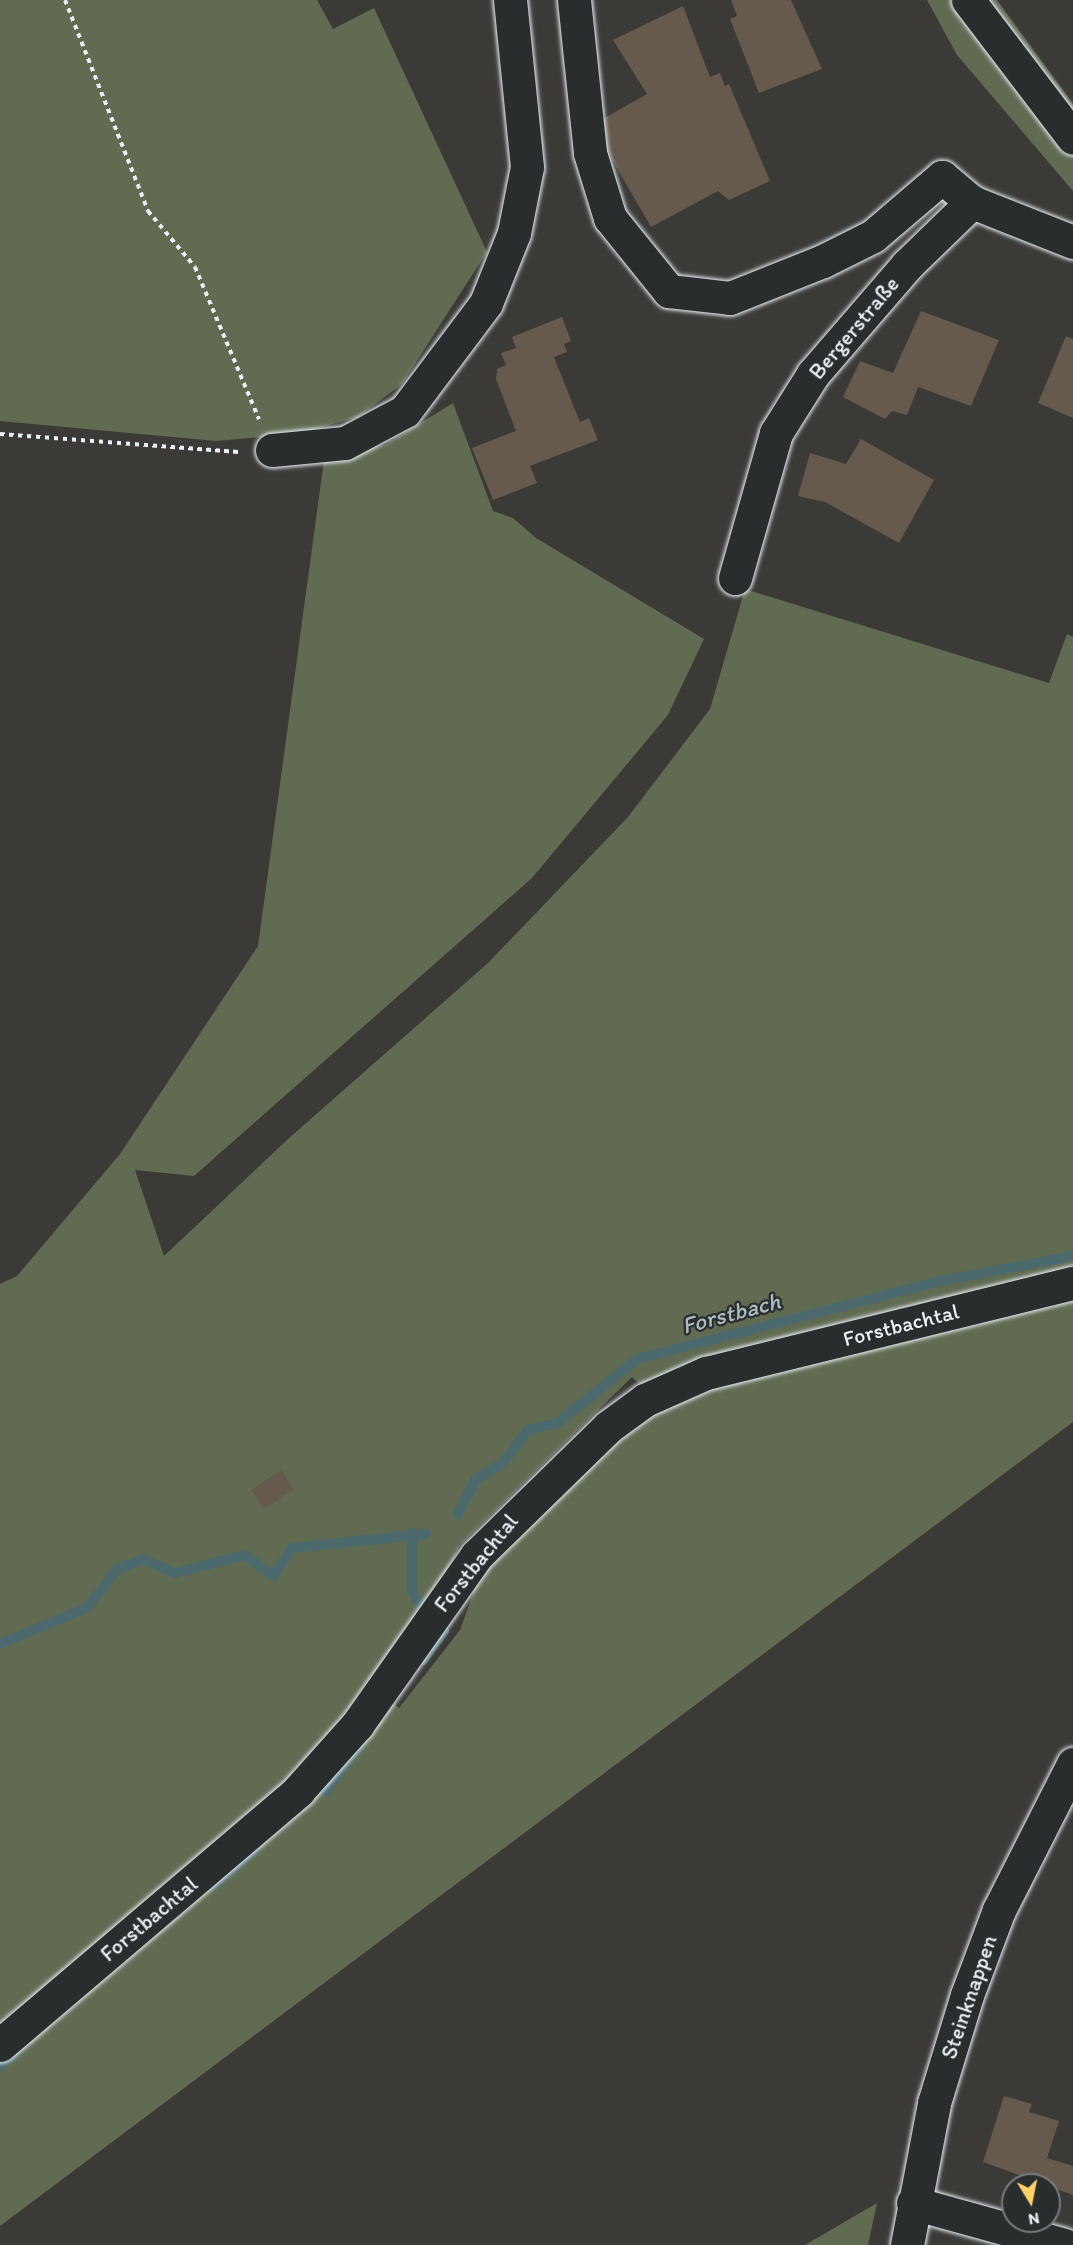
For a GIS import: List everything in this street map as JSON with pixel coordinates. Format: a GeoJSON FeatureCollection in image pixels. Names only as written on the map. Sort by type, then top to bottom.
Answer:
{"type":"FeatureCollection","features":[{"type":"Feature","properties":{"kind":"street"},"geometry":{"type":"LineString","coordinates":[[272,450],[345,442],[405,411],[486,303],[514,233],[526,167],[510,0]]}},
{"type":"Feature","properties":{"kind":"street"},"geometry":{"type":"LineString","coordinates":[[574,0],[590,153],[610,218],[669,291],[730,298],[823,261],[873,236],[942,177],[972,202],[1073,242]]}},
{"type":"Feature","properties":{"kind":"street"},"geometry":{"type":"LineString","coordinates":[[968,0],[1073,138]]}},
{"type":"Feature","properties":{"kind":"street","name":"Bergerstraße"},"geometry":{"type":"LineString","coordinates":[[735,578],[776,433],[813,374],[907,265],[972,202]]}},
{"type":"Feature","properties":{"kind":"street","name":"Forstbachtal"},"geometry":{"type":"LineString","coordinates":[[0,2045],[298,1791],[357,1725],[505,1522],[636,1407],[706,1373],[1073,1283]]}},
{"type":"Feature","properties":{"kind":"street","name":"Steinknappen"},"geometry":{"type":"LineString","coordinates":[[907,2245],[913,2203],[934,2103],[967,1995],[999,1910],[1073,1764]]}},
{"type":"Feature","properties":{"kind":"street"},"geometry":{"type":"LineString","coordinates":[[913,2203],[1064,2245]]}},
{"type":"Feature","properties":{"kind":"path"},"geometry":{"type":"LineString","coordinates":[[0,434],[209,454],[272,450],[195,267],[148,211],[65,0]]}},
{"type":"Feature","properties":{"kind":"green space"},"geometry":{"type":"Polygon","coordinates":[[[0,0],[317,0],[333,29],[374,8],[487,252],[402,384],[358,417],[298,434],[216,441],[0,421],[0,0]]]}},
{"type":"Feature","properties":{"kind":"green space"},"geometry":{"type":"Polygon","coordinates":[[[927,0],[997,0],[1073,104],[1073,191],[957,55],[927,0]]]}},
{"type":"Feature","properties":{"kind":"green space"},"geometry":{"type":"Polygon","coordinates":[[[453,403],[493,511],[513,518],[536,538],[704,639],[668,715],[532,878],[194,1176],[135,1170],[164,1256],[288,1139],[488,963],[628,817],[710,709],[745,589],[1049,683],[1067,634],[1073,637],[1073,1422],[0,2226],[0,1284],[17,1276],[120,1154],[258,946],[324,460],[385,445],[453,403]],[[632,1377],[460,1545],[421,1622],[367,1683],[399,1708],[460,1630],[486,1558],[661,1404],[632,1377]]]}},
{"type":"Feature","properties":{"kind":"green space"},"geometry":{"type":"Polygon","coordinates":[[[877,2203],[868,2245],[805,2245],[877,2203]]]}},
{"type":"Feature","properties":{"kind":"building"},"geometry":{"type":"Polygon","coordinates":[[[731,0],[791,0],[822,69],[759,93],[730,19],[737,16],[731,0]]]}},
{"type":"Feature","properties":{"kind":"building"},"geometry":{"type":"Polygon","coordinates":[[[683,6],[710,77],[720,73],[725,86],[729,84],[770,181],[729,200],[718,191],[651,227],[592,125],[647,94],[613,40],[683,6]]]}},
{"type":"Feature","properties":{"kind":"building"},"geometry":{"type":"Polygon","coordinates":[[[921,311],[999,340],[971,406],[918,387],[907,415],[892,411],[885,419],[843,397],[860,361],[893,373],[921,311]]]}},
{"type":"Feature","properties":{"kind":"building"},"geometry":{"type":"Polygon","coordinates":[[[562,317],[571,341],[564,344],[567,352],[554,357],[580,422],[589,418],[598,440],[530,466],[537,483],[493,500],[472,448],[516,431],[496,379],[497,369],[506,365],[501,353],[516,348],[512,337],[562,317]]]}},
{"type":"Feature","properties":{"kind":"building"},"geometry":{"type":"Polygon","coordinates":[[[1066,336],[1073,339],[1073,418],[1038,403],[1066,336]]]}},
{"type":"Feature","properties":{"kind":"building"},"geometry":{"type":"Polygon","coordinates":[[[861,439],[934,480],[899,543],[825,502],[798,496],[810,453],[846,464],[861,439]]]}},
{"type":"Feature","properties":{"kind":"building"},"geometry":{"type":"Polygon","coordinates":[[[281,1470],[294,1489],[264,1509],[251,1490],[281,1470]]]}},
{"type":"Feature","properties":{"kind":"building"},"geometry":{"type":"Polygon","coordinates":[[[1004,2096],[1032,2104],[1029,2112],[1059,2121],[1047,2158],[1073,2166],[1073,2195],[1061,2191],[1061,2173],[1013,2173],[983,2162],[1004,2096]]]}},
{"type":"Feature","properties":{"kind":"waterway","name":"Forstbach"},"geometry":{"type":"LineString","coordinates":[[458,1514],[475,1480],[502,1464],[528,1430],[559,1422],[637,1359],[941,1281],[1073,1256]]}},
{"type":"Feature","properties":{"kind":"waterway"},"geometry":{"type":"LineString","coordinates":[[412,1533],[412,1592],[421,1606]]}},
{"type":"Feature","properties":{"kind":"waterway","name":"Forstbach"},"geometry":{"type":"LineString","coordinates":[[0,1644],[88,1607],[117,1569],[143,1559],[175,1573],[245,1555],[273,1576],[292,1548],[426,1534]]}},
{"type":"Feature","properties":{"kind":"waterway"},"geometry":{"type":"LineString","coordinates":[[423,1660],[444,1631]]}},
{"type":"Feature","properties":{"kind":"waterway"},"geometry":{"type":"LineString","coordinates":[[326,1791],[362,1742]]}},
{"type":"Feature","properties":{"kind":"waterway"},"geometry":{"type":"LineString","coordinates":[[213,1885],[256,1849]]}},
{"type":"Feature","properties":{"kind":"waterway"},"geometry":{"type":"LineString","coordinates":[[0,2066],[18,2050]]}}]}
